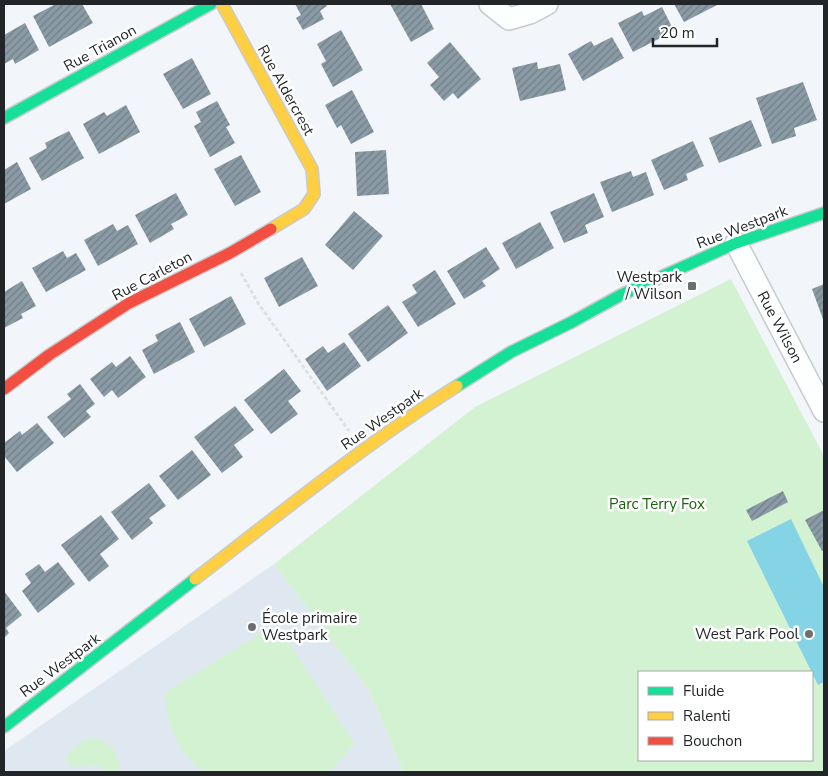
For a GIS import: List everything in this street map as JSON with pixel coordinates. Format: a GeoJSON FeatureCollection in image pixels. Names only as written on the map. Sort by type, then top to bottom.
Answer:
{"type":"FeatureCollection","features":[{"type":"Feature","properties":{"kind":"street","name":"Rue Trianon"},"geometry":{"type":"LineString","coordinates":[[4,118],[211,4]]}},
{"type":"Feature","properties":{"kind":"street","name":"Rue Aldercrest"},"geometry":{"type":"LineString","coordinates":[[222,4],[312,169],[314,194]]}},
{"type":"Feature","properties":{"kind":"street"},"geometry":{"type":"LineString","coordinates":[[490,4],[509,19],[530,13],[547,4]]}},
{"type":"Feature","properties":{"kind":"street","name":"Rue Carleton"},"geometry":{"type":"LineString","coordinates":[[4,389],[49,355],[129,303],[230,253],[304,209],[314,194]]}},
{"type":"Feature","properties":{"kind":"street","name":"Rue Westpark"},"geometry":{"type":"LineString","coordinates":[[4,727],[342,466],[427,405],[510,352],[572,322],[621,295],[736,242],[824,213]]}},
{"type":"Feature","properties":{"kind":"street","name":"Rue Wilson"},"geometry":{"type":"LineString","coordinates":[[736,242],[824,412]]}},
{"type":"Feature","properties":{"kind":"path"},"geometry":{"type":"LineString","coordinates":[[230,253],[258,303],[350,431]]}},
{"type":"Feature","properties":{"kind":"shaded area","name":"École primaire Westpark"},"geometry":{"type":"Polygon","coordinates":[[[274,564],[369,690],[402,772],[4,772],[4,751],[274,564]]]}},
{"type":"Feature","properties":{"kind":"green space","name":"Parc Terry Fox"},"geometry":{"type":"Polygon","coordinates":[[[731,279],[824,456],[824,772],[402,772],[369,690],[274,564],[475,407],[731,279]]]}},
{"type":"Feature","properties":{"kind":"green space"},"geometry":{"type":"Polygon","coordinates":[[[266,630],[282,632],[354,743],[343,758],[328,772],[203,772],[190,760],[175,737],[167,712],[166,692],[266,630]]]}},
{"type":"Feature","properties":{"kind":"green space"},"geometry":{"type":"Polygon","coordinates":[[[97,738],[113,748],[120,764],[118,772],[107,772],[98,765],[74,767],[69,764],[65,757],[85,739],[97,738]]]}},
{"type":"Feature","properties":{"kind":"water","name":"West Park Pool"},"geometry":{"type":"Polygon","coordinates":[[[791,519],[824,587],[824,682],[818,685],[813,671],[811,671],[747,541],[791,519]]]}},
{"type":"Feature","properties":{"kind":"building"},"geometry":{"type":"Polygon","coordinates":[[[56,4],[82,4],[93,23],[49,47],[33,16],[56,4]]]}},
{"type":"Feature","properties":{"kind":"building"},"geometry":{"type":"Polygon","coordinates":[[[295,4],[326,4],[327,6],[320,11],[324,19],[303,30],[296,18],[301,15],[295,4]]]}},
{"type":"Feature","properties":{"kind":"building"},"geometry":{"type":"Polygon","coordinates":[[[390,4],[421,4],[434,29],[411,42],[390,4]]]}},
{"type":"Feature","properties":{"kind":"building"},"geometry":{"type":"Polygon","coordinates":[[[674,4],[719,4],[684,22],[674,4]]]}},
{"type":"Feature","properties":{"kind":"building"},"geometry":{"type":"Polygon","coordinates":[[[662,7],[674,31],[633,52],[618,23],[642,11],[644,16],[662,7]]]}},
{"type":"Feature","properties":{"kind":"building"},"geometry":{"type":"Polygon","coordinates":[[[25,23],[39,50],[15,64],[13,59],[4,64],[4,35],[25,23]]]}},
{"type":"Feature","properties":{"kind":"building"},"geometry":{"type":"Polygon","coordinates":[[[341,30],[363,70],[333,87],[321,64],[326,61],[317,44],[341,30]]]}},
{"type":"Feature","properties":{"kind":"building"},"geometry":{"type":"Polygon","coordinates":[[[612,37],[624,58],[583,81],[568,54],[591,41],[594,46],[612,37]]]}},
{"type":"Feature","properties":{"kind":"building"},"geometry":{"type":"Polygon","coordinates":[[[450,42],[481,79],[458,99],[453,93],[444,101],[430,85],[439,77],[427,63],[450,42]]]}},
{"type":"Feature","properties":{"kind":"building"},"geometry":{"type":"Polygon","coordinates":[[[192,58],[211,94],[183,109],[163,74],[192,58]]]}},
{"type":"Feature","properties":{"kind":"building"},"geometry":{"type":"Polygon","coordinates":[[[537,62],[538,69],[560,64],[566,90],[520,101],[512,68],[537,62]]]}},
{"type":"Feature","properties":{"kind":"building"},"geometry":{"type":"Polygon","coordinates":[[[803,82],[817,120],[794,128],[796,136],[772,144],[756,98],[803,82]]]}},
{"type":"Feature","properties":{"kind":"building"},"geometry":{"type":"Polygon","coordinates":[[[352,90],[374,132],[351,144],[341,125],[337,128],[325,105],[352,90]]]}},
{"type":"Feature","properties":{"kind":"building"},"geometry":{"type":"Polygon","coordinates":[[[217,101],[230,125],[226,127],[235,143],[210,157],[194,126],[201,122],[196,112],[217,101]]]}},
{"type":"Feature","properties":{"kind":"building"},"geometry":{"type":"Polygon","coordinates":[[[126,105],[140,132],[99,154],[83,124],[104,112],[107,116],[126,105]]]}},
{"type":"Feature","properties":{"kind":"building"},"geometry":{"type":"Polygon","coordinates":[[[751,120],[762,146],[719,163],[709,138],[751,120]]]}},
{"type":"Feature","properties":{"kind":"building"},"geometry":{"type":"Polygon","coordinates":[[[69,131],[84,158],[42,181],[29,158],[47,148],[45,143],[69,131]]]}},
{"type":"Feature","properties":{"kind":"building"},"geometry":{"type":"Polygon","coordinates":[[[693,141],[704,166],[686,174],[688,180],[664,190],[651,160],[693,141]]]}},
{"type":"Feature","properties":{"kind":"building"},"geometry":{"type":"Polygon","coordinates":[[[386,150],[389,194],[357,196],[355,152],[386,150]]]}},
{"type":"Feature","properties":{"kind":"building"},"geometry":{"type":"Polygon","coordinates":[[[241,155],[261,192],[235,206],[214,169],[241,155]]]}},
{"type":"Feature","properties":{"kind":"building"},"geometry":{"type":"Polygon","coordinates":[[[17,162],[31,189],[4,204],[4,170],[17,162]]]}},
{"type":"Feature","properties":{"kind":"building"},"geometry":{"type":"Polygon","coordinates":[[[631,171],[633,177],[646,172],[654,195],[612,212],[600,182],[631,171]]]}},
{"type":"Feature","properties":{"kind":"building"},"geometry":{"type":"Polygon","coordinates":[[[176,193],[188,215],[171,224],[174,229],[150,243],[135,215],[176,193]]]}},
{"type":"Feature","properties":{"kind":"building"},"geometry":{"type":"Polygon","coordinates":[[[594,193],[604,217],[585,225],[588,233],[564,243],[550,212],[594,193]]]}},
{"type":"Feature","properties":{"kind":"building"},"geometry":{"type":"Polygon","coordinates":[[[354,211],[383,236],[353,270],[325,245],[354,211]]]}},
{"type":"Feature","properties":{"kind":"building"},"geometry":{"type":"Polygon","coordinates":[[[540,222],[554,248],[516,269],[502,243],[540,222]]]}},
{"type":"Feature","properties":{"kind":"building"},"geometry":{"type":"Polygon","coordinates":[[[113,224],[117,231],[128,225],[138,244],[98,266],[84,240],[113,224]]]}},
{"type":"Feature","properties":{"kind":"building"},"geometry":{"type":"Polygon","coordinates":[[[486,247],[500,269],[482,281],[486,286],[464,299],[447,271],[486,247]]]}},
{"type":"Feature","properties":{"kind":"building"},"geometry":{"type":"Polygon","coordinates":[[[63,251],[67,258],[76,253],[86,270],[46,292],[32,268],[63,251]]]}},
{"type":"Feature","properties":{"kind":"building"},"geometry":{"type":"Polygon","coordinates":[[[302,257],[318,286],[279,307],[264,278],[302,257]]]}},
{"type":"Feature","properties":{"kind":"building"},"geometry":{"type":"Polygon","coordinates":[[[435,270],[456,304],[418,327],[402,302],[417,293],[412,285],[435,270]]]}},
{"type":"Feature","properties":{"kind":"building"},"geometry":{"type":"Polygon","coordinates":[[[22,281],[36,306],[21,314],[23,318],[4,328],[4,292],[22,281]]]}},
{"type":"Feature","properties":{"kind":"building"},"geometry":{"type":"Polygon","coordinates":[[[824,284],[824,322],[812,289],[824,284]]]}},
{"type":"Feature","properties":{"kind":"building"},"geometry":{"type":"Polygon","coordinates":[[[231,296],[246,324],[204,347],[189,319],[231,296]]]}},
{"type":"Feature","properties":{"kind":"building"},"geometry":{"type":"Polygon","coordinates":[[[388,305],[408,333],[368,362],[348,334],[388,305]]]}},
{"type":"Feature","properties":{"kind":"building"},"geometry":{"type":"Polygon","coordinates":[[[180,322],[195,352],[154,374],[142,350],[158,341],[155,335],[180,322]]]}},
{"type":"Feature","properties":{"kind":"building"},"geometry":{"type":"Polygon","coordinates":[[[344,342],[361,366],[327,391],[305,359],[323,346],[328,353],[344,342]]]}},
{"type":"Feature","properties":{"kind":"building"},"geometry":{"type":"Polygon","coordinates":[[[130,356],[146,377],[118,398],[112,390],[104,397],[90,379],[112,362],[116,367],[130,356]]]}},
{"type":"Feature","properties":{"kind":"building"},"geometry":{"type":"Polygon","coordinates":[[[284,369],[301,391],[288,401],[298,414],[271,434],[244,400],[284,369]]]}},
{"type":"Feature","properties":{"kind":"building"},"geometry":{"type":"Polygon","coordinates":[[[80,384],[95,404],[86,411],[91,417],[64,438],[47,417],[71,399],[67,394],[80,384]]]}},
{"type":"Feature","properties":{"kind":"building"},"geometry":{"type":"Polygon","coordinates":[[[235,406],[254,430],[234,445],[243,457],[222,473],[194,437],[235,406]]]}},
{"type":"Feature","properties":{"kind":"building"},"geometry":{"type":"Polygon","coordinates":[[[37,423],[54,443],[17,472],[4,456],[4,443],[20,431],[22,435],[37,423]]]}},
{"type":"Feature","properties":{"kind":"building"},"geometry":{"type":"Polygon","coordinates":[[[192,450],[211,475],[178,500],[159,476],[192,450]]]}},
{"type":"Feature","properties":{"kind":"building"},"geometry":{"type":"Polygon","coordinates":[[[149,483],[166,506],[149,518],[153,523],[132,540],[111,512],[149,483]]]}},
{"type":"Feature","properties":{"kind":"building"},"geometry":{"type":"Polygon","coordinates":[[[783,491],[788,502],[752,521],[746,510],[783,491]]]}},
{"type":"Feature","properties":{"kind":"building"},"geometry":{"type":"Polygon","coordinates":[[[824,510],[824,550],[822,551],[805,520],[824,510]]]}},
{"type":"Feature","properties":{"kind":"building"},"geometry":{"type":"Polygon","coordinates":[[[101,515],[119,539],[100,554],[109,566],[89,582],[61,545],[101,515]]]}},
{"type":"Feature","properties":{"kind":"building"},"geometry":{"type":"Polygon","coordinates":[[[58,562],[75,584],[38,613],[22,591],[31,583],[25,574],[39,564],[45,572],[58,562]]]}},
{"type":"Feature","properties":{"kind":"building"},"geometry":{"type":"Polygon","coordinates":[[[4,591],[22,615],[6,628],[9,633],[4,638],[4,591]]]}},
{"type":"Feature","properties":{"kind":"traffic: fast"},"geometry":{"type":"LineString","coordinates":[[4,118],[211,4]]}},
{"type":"Feature","properties":{"kind":"traffic: fast"},"geometry":{"type":"LineString","coordinates":[[457,386],[511,352],[621,295],[736,243],[824,213]]}},
{"type":"Feature","properties":{"kind":"traffic: fast"},"geometry":{"type":"LineString","coordinates":[[4,727],[195,579]]}},
{"type":"Feature","properties":{"kind":"traffic: slow"},"geometry":{"type":"LineString","coordinates":[[222,4],[312,169],[314,194],[304,209],[271,229]]}},
{"type":"Feature","properties":{"kind":"traffic: slow"},"geometry":{"type":"LineString","coordinates":[[195,579],[356,455],[457,386]]}},
{"type":"Feature","properties":{"kind":"traffic: jam"},"geometry":{"type":"LineString","coordinates":[[4,389],[49,355],[129,303],[230,253],[271,229]]}},
{"type":"Feature","properties":{"kind":"place","name":"Westpark / Wilson"},"geometry":{"type":"Point","coordinates":[692,286]}},
{"type":"Feature","properties":{"kind":"place","name":"École primaire Westpark"},"geometry":{"type":"Point","coordinates":[252,627]}},
{"type":"Feature","properties":{"kind":"place","name":"West Park Pool"},"geometry":{"type":"Point","coordinates":[809,634]}}]}
